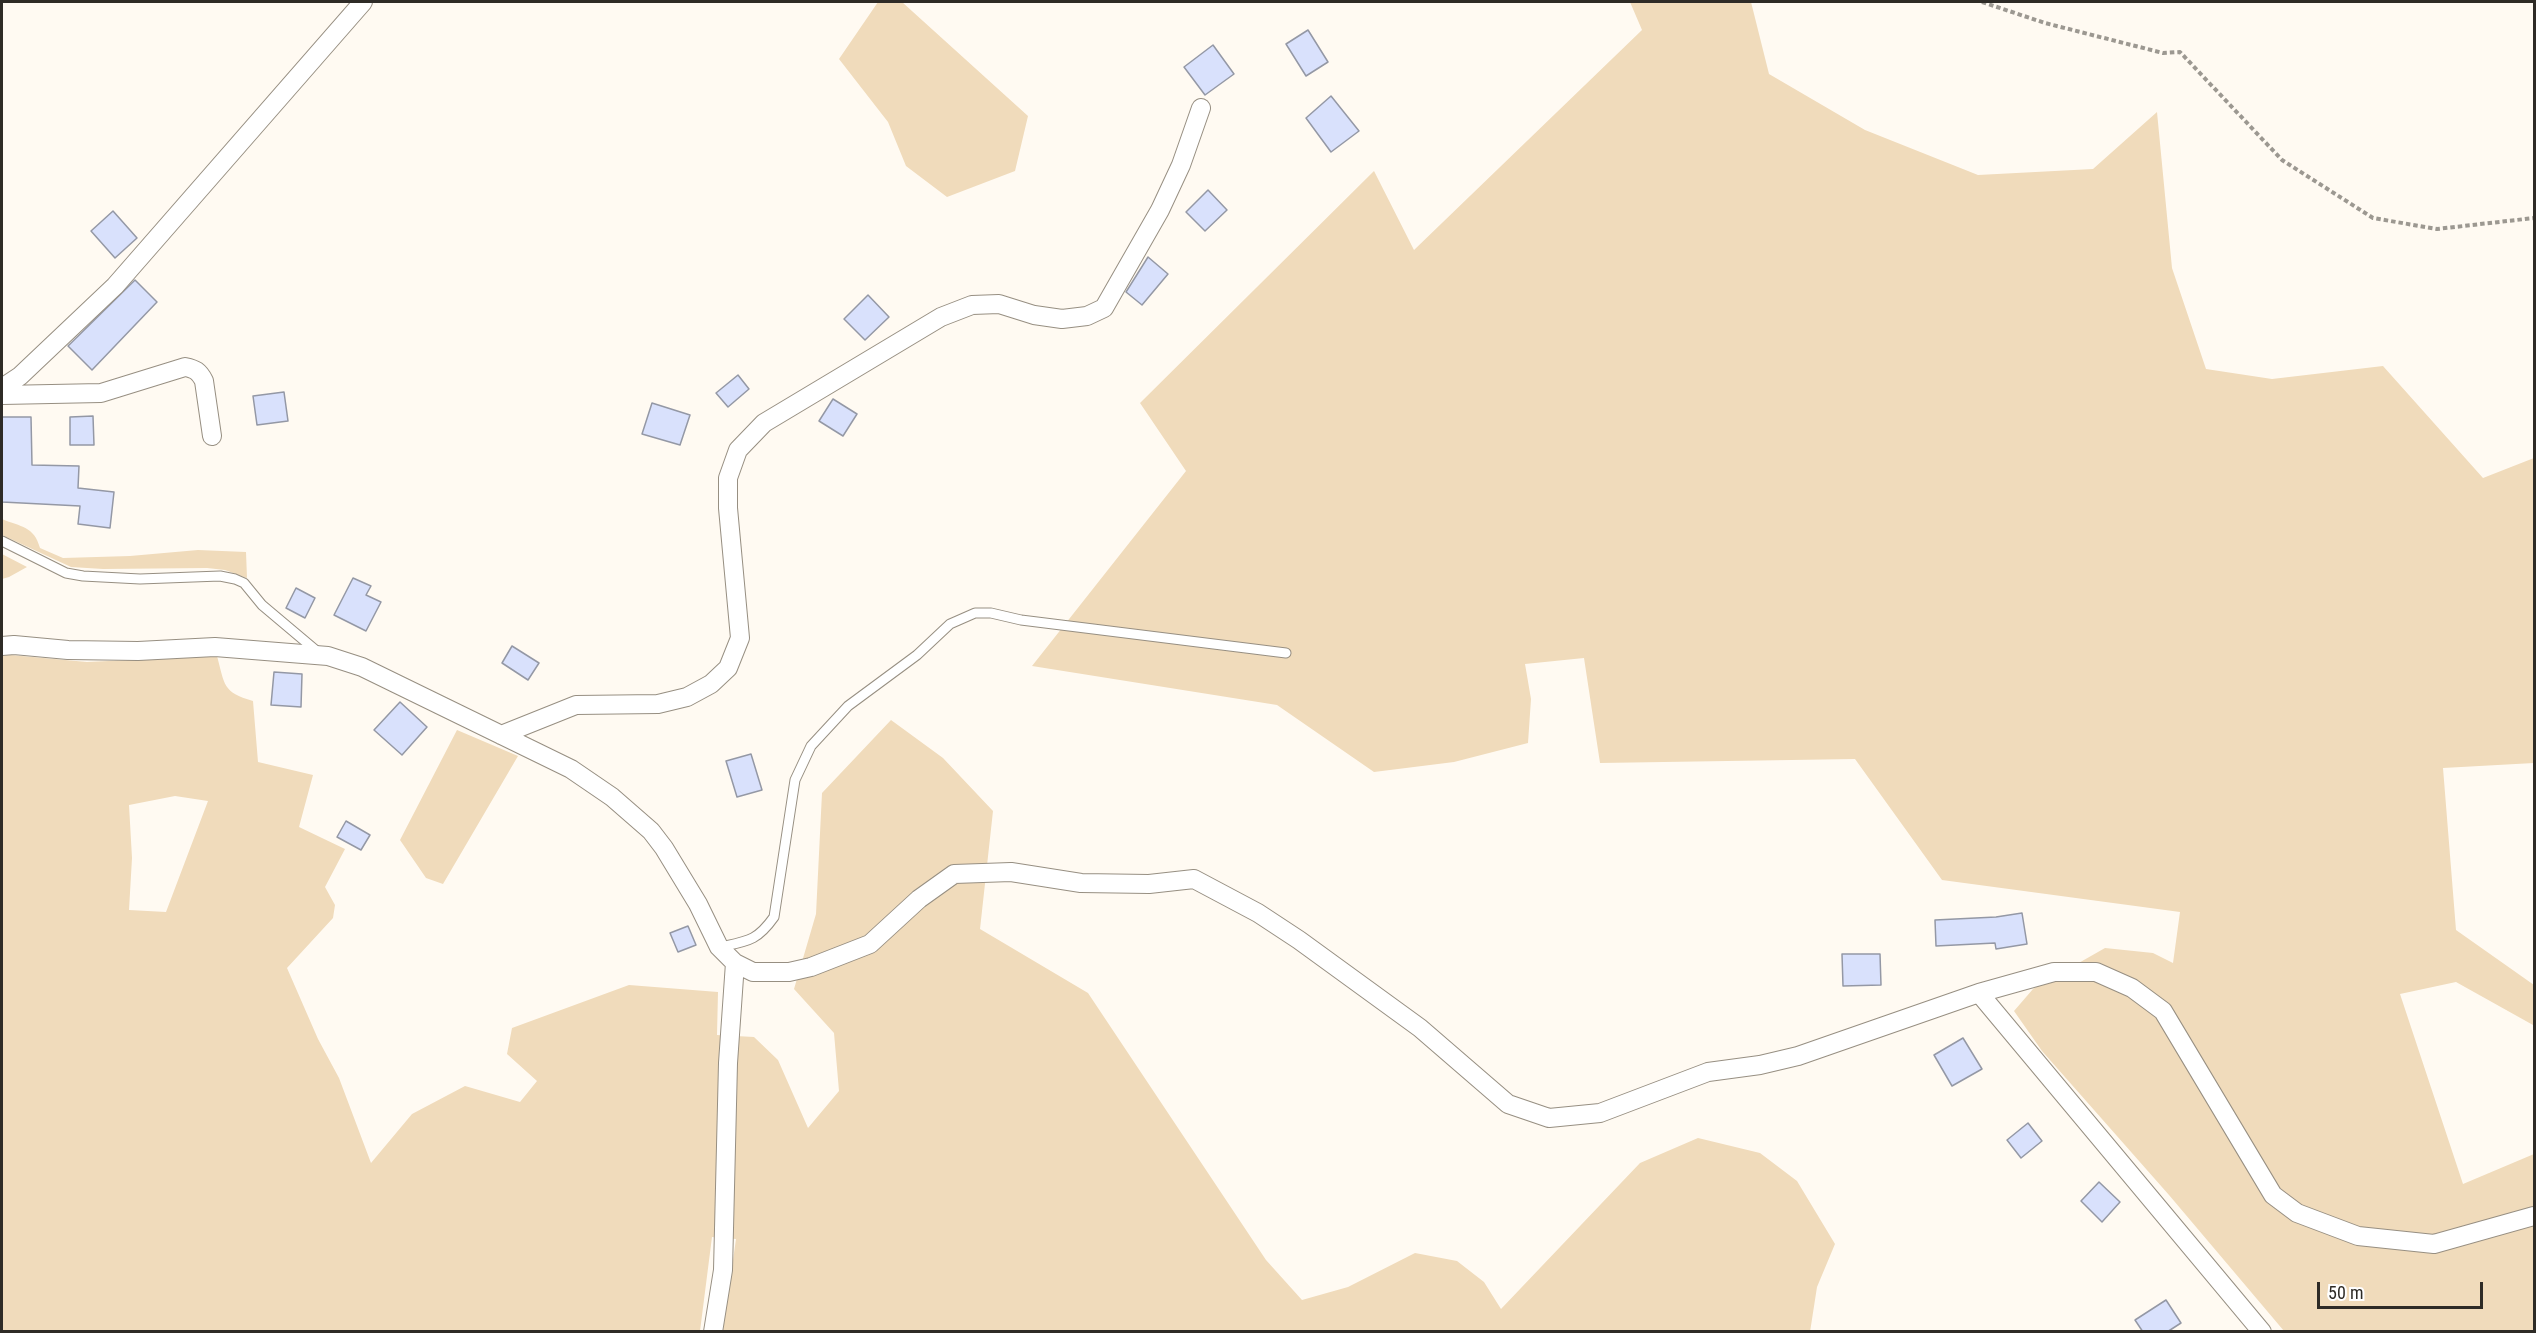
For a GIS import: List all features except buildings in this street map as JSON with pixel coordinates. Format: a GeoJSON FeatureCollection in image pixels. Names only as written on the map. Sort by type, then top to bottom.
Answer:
{"type":"FeatureCollection","features":[{"type":"Feature","properties":{"kind":"street"},"geometry":{"type":"LineString","coordinates":[[2,388],[20,376],[115,286],[363,2]]}},
{"type":"Feature","properties":{"kind":"street"},"geometry":{"type":"LineString","coordinates":[[501,735],[576,705],[658,704],[687,697],[711,684],[728,668],[740,638],[728,498],[728,478],[738,450],[764,423],[941,317],[972,305],[999,304],[1034,315],[1062,319],[1087,316],[1104,308],[1161,210],[1181,165],[1201,108]]}},
{"type":"Feature","properties":{"kind":"street"},"geometry":{"type":"LineString","coordinates":[[2,395],[101,393],[185,367],[201,374],[204,381],[212,436]]}},
{"type":"Feature","properties":{"kind":"street"},"geometry":{"type":"LineString","coordinates":[[2,646],[138,651],[215,647],[321,655],[362,667],[571,769],[612,797],[651,831],[677,866],[719,947],[735,963],[753,972],[789,972],[811,967],[870,944],[920,899],[954,874],[1011,872],[1081,883],[1149,884],[1194,879],[1258,913],[1299,940],[1420,1028],[1508,1104],[1550,1118],[1600,1113],[1708,1072],[1760,1065],[1798,1056],[1979,993],[2054,972],[2096,972],[2132,988],[2163,1011],[2273,1195],[2297,1213],[2358,1236],[2434,1244],[2535,1216]]}},
{"type":"Feature","properties":{"kind":"street"},"geometry":{"type":"LineString","coordinates":[[713,1332],[723,1270],[728,1063],[735,963]]}},
{"type":"Feature","properties":{"kind":"street"},"geometry":{"type":"LineString","coordinates":[[1979,993],[2262,1332]]}},
{"type":"Feature","properties":{"kind":"lane"},"geometry":{"type":"LineString","coordinates":[[2,541],[66,573],[83,576],[140,579],[220,576],[235,579],[244,583],[262,605],[321,655]]}},
{"type":"Feature","properties":{"kind":"lane"},"geometry":{"type":"LineString","coordinates":[[719,947],[753,940],[764,931],[774,917],[795,780],[811,746],[848,706],[917,655],[950,624],[961,617],[975,613],[991,613],[1022,620],[1286,653]]}},
{"type":"Feature","properties":{"kind":"path"},"geometry":{"type":"LineString","coordinates":[[1982,2],[2045,23],[2163,53],[2180,52],[2282,160],[2373,218],[2437,229],[2535,218]]}},
{"type":"Feature","properties":{"kind":"shaded area"},"geometry":{"type":"Polygon","coordinates":[[[878,2],[902,2],[1028,116],[1015,171],[947,197],[906,166],[888,122],[839,59],[878,2]]]}},
{"type":"Feature","properties":{"kind":"shaded area"},"geometry":{"type":"Polygon","coordinates":[[[1630,2],[1751,2],[1769,74],[1865,130],[1978,175],[2093,169],[2157,112],[2172,268],[2206,369],[2272,379],[2383,366],[2483,478],[2534,458],[2534,763],[2443,768],[2456,930],[2534,985],[2533,1025],[2456,982],[2400,994],[2463,1184],[2534,1154],[2534,1331],[2284,1331],[2169,1195],[2042,1051],[2014,1011],[2033,989],[2105,948],[2153,953],[2173,963],[2180,912],[1942,880],[1855,759],[1600,763],[1584,658],[1525,664],[1531,699],[1528,743],[1454,762],[1374,772],[1277,705],[1032,666],[1186,471],[1140,403],[1374,171],[1414,250],[1642,30],[1630,2]]]}},
{"type":"Feature","properties":{"kind":"shaded area"},"geometry":{"type":"Polygon","coordinates":[[[2,519],[26,528],[34,535],[40,548],[63,558],[130,556],[198,550],[246,552],[247,578],[225,570],[207,568],[71,567],[2,535],[2,519]]]}},
{"type":"Feature","properties":{"kind":"shaded area"},"geometry":{"type":"Polygon","coordinates":[[[2,554],[27,567],[2,579],[2,554]]]}},
{"type":"Feature","properties":{"kind":"shaded area"},"geometry":{"type":"Polygon","coordinates":[[[2,656],[87,662],[217,656],[226,686],[235,694],[253,701],[258,762],[313,775],[299,827],[345,849],[325,887],[335,905],[333,918],[287,968],[318,1039],[339,1078],[371,1163],[412,1114],[465,1086],[520,1102],[537,1081],[507,1054],[512,1028],[629,985],[718,992],[717,1035],[754,1037],[778,1060],[808,1128],[839,1091],[834,1033],[794,989],[816,914],[822,793],[891,720],[943,758],[993,811],[980,929],[1088,993],[1266,1260],[1302,1300],[1348,1287],[1415,1253],[1457,1261],[1484,1282],[1501,1309],[1640,1163],[1698,1138],[1760,1153],[1797,1181],[1835,1244],[1817,1287],[1810,1332],[723,1331],[736,1239],[712,1237],[700,1331],[2,1332],[2,656]],[[175,796],[129,805],[132,858],[129,910],[166,912],[208,801],[175,796]]]}},
{"type":"Feature","properties":{"kind":"shaded area"},"geometry":{"type":"Polygon","coordinates":[[[457,730],[518,756],[443,884],[426,878],[400,840],[457,730]]]}}]}
